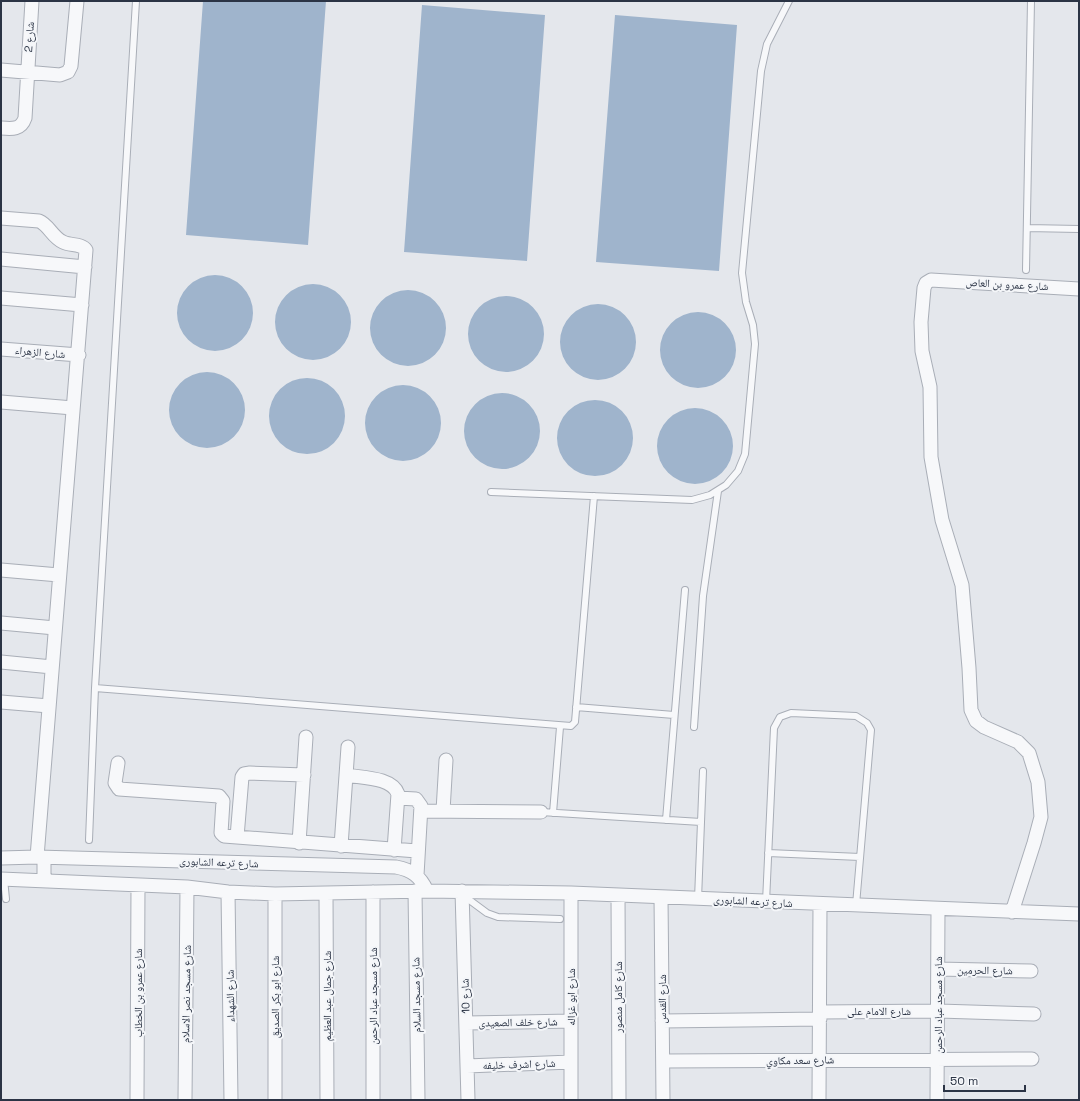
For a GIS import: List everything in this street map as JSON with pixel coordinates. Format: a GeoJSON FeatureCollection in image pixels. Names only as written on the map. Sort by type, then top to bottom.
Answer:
{"type":"FeatureCollection","features":[{"type":"Feature","properties":{"kind":"street","name":"شارع 2"},"geometry":{"type":"LineString","coordinates":[[1,128],[18,128],[23,124],[26,118],[28,94],[27,73],[32,1]]}},
{"type":"Feature","properties":{"kind":"street"},"geometry":{"type":"LineString","coordinates":[[1,70],[64,75],[71,66],[78,1]]}},
{"type":"Feature","properties":{"kind":"street"},"geometry":{"type":"LineString","coordinates":[[1,218],[39,221],[44,223],[50,232],[61,242],[85,248],[86,250],[79,355],[73,408],[49,706],[40,858],[44,881]]}},
{"type":"Feature","properties":{"kind":"street"},"geometry":{"type":"LineString","coordinates":[[1,259],[85,267]]}},
{"type":"Feature","properties":{"kind":"street","name":"شارع عمرو بن العاص"},"geometry":{"type":"LineString","coordinates":[[1012,912],[1041,817],[1038,782],[1029,753],[1018,742],[984,727],[976,721],[971,710],[962,585],[942,520],[931,457],[930,387],[922,351],[921,322],[924,288],[926,283],[936,280],[1079,289]]}},
{"type":"Feature","properties":{"kind":"street"},"geometry":{"type":"LineString","coordinates":[[1,298],[82,305]]}},
{"type":"Feature","properties":{"kind":"street","name":"شارع الزهراء"},"geometry":{"type":"LineString","coordinates":[[1,349],[79,355]]}},
{"type":"Feature","properties":{"kind":"street"},"geometry":{"type":"LineString","coordinates":[[1,402],[73,408]]}},
{"type":"Feature","properties":{"kind":"street"},"geometry":{"type":"LineString","coordinates":[[1,570],[60,575]]}},
{"type":"Feature","properties":{"kind":"street"},"geometry":{"type":"LineString","coordinates":[[1,623],[55,628]]}},
{"type":"Feature","properties":{"kind":"street"},"geometry":{"type":"LineString","coordinates":[[1,662],[52,666]]}},
{"type":"Feature","properties":{"kind":"street"},"geometry":{"type":"LineString","coordinates":[[1,702],[49,706]]}},
{"type":"Feature","properties":{"kind":"street"},"geometry":{"type":"LineString","coordinates":[[299,843],[306,738]]}},
{"type":"Feature","properties":{"kind":"street"},"geometry":{"type":"LineString","coordinates":[[341,846],[348,747]]}},
{"type":"Feature","properties":{"kind":"street"},"geometry":{"type":"LineString","coordinates":[[443,811],[446,760]]}},
{"type":"Feature","properties":{"kind":"street"},"geometry":{"type":"LineString","coordinates":[[118,763],[115,783],[119,789],[218,796],[223,804],[222,835],[237,838],[417,851]]}},
{"type":"Feature","properties":{"kind":"street"},"geometry":{"type":"LineString","coordinates":[[237,838],[242,777],[244,774],[304,776]]}},
{"type":"Feature","properties":{"kind":"street"},"geometry":{"type":"LineString","coordinates":[[346,775],[388,783],[396,790],[398,798],[394,850]]}},
{"type":"Feature","properties":{"kind":"street"},"geometry":{"type":"LineString","coordinates":[[398,798],[416,799],[419,802],[421,811],[417,851],[417,875],[421,891]]}},
{"type":"Feature","properties":{"kind":"street"},"geometry":{"type":"LineString","coordinates":[[421,811],[547,813]]}},
{"type":"Feature","properties":{"kind":"street","name":"شارع ترعه الشابورى"},"geometry":{"type":"LineString","coordinates":[[1,858],[396,867],[406,869],[417,875]]}},
{"type":"Feature","properties":{"kind":"street","name":"شارع ترعه الشابورى"},"geometry":{"type":"LineString","coordinates":[[3,879],[187,887],[228,892],[276,894],[421,891],[462,893],[571,893],[938,910],[1079,914]]}},
{"type":"Feature","properties":{"kind":"street","name":"شارع عمرو بن الخطاب"},"geometry":{"type":"LineString","coordinates":[[137,1100],[138,885]]}},
{"type":"Feature","properties":{"kind":"street","name":"شارع مسجد نصر الاسلام"},"geometry":{"type":"LineString","coordinates":[[185,1100],[187,887]]}},
{"type":"Feature","properties":{"kind":"street","name":"شارع مسجد السلام"},"geometry":{"type":"LineString","coordinates":[[418,1100],[421,891]]}},
{"type":"Feature","properties":{"kind":"street","name":"شارع الشهداء"},"geometry":{"type":"LineString","coordinates":[[228,892],[231,1100]]}},
{"type":"Feature","properties":{"kind":"street","name":"شارع مسجد عباد الرحمن"},"geometry":{"type":"LineString","coordinates":[[373,892],[373,1100]]}},
{"type":"Feature","properties":{"kind":"street","name":"شارع جمال عبد العظيم"},"geometry":{"type":"LineString","coordinates":[[326,893],[327,1100]]}},
{"type":"Feature","properties":{"kind":"street","name":"شارع 10"},"geometry":{"type":"LineString","coordinates":[[462,893],[468,1100]]}},
{"type":"Feature","properties":{"kind":"street","name":"شارع ابو غزاله"},"geometry":{"type":"LineString","coordinates":[[571,893],[571,1100]]}},
{"type":"Feature","properties":{"kind":"street","name":"شارع ابو بكر الصديق"},"geometry":{"type":"LineString","coordinates":[[275,1100],[276,894]]}},
{"type":"Feature","properties":{"kind":"street","name":"شارع كامل منصور"},"geometry":{"type":"LineString","coordinates":[[618,895],[619,1100]]}},
{"type":"Feature","properties":{"kind":"street","name":"شارع القدس"},"geometry":{"type":"LineString","coordinates":[[661,897],[663,1100]]}},
{"type":"Feature","properties":{"kind":"street"},"geometry":{"type":"LineString","coordinates":[[819,1100],[820,904]]}},
{"type":"Feature","properties":{"kind":"street","name":"شارع مسجد عباد الرحمن"},"geometry":{"type":"LineString","coordinates":[[937,1100],[939,1011],[938,910]]}},
{"type":"Feature","properties":{"kind":"street","name":"شارع الحرمين"},"geometry":{"type":"LineString","coordinates":[[938,969],[1031,971]]}},
{"type":"Feature","properties":{"kind":"street","name":"شارع الامام على"},"geometry":{"type":"LineString","coordinates":[[662,1021],[939,1011],[1034,1014]]}},
{"type":"Feature","properties":{"kind":"street","name":"شارع خلف الصعيدى"},"geometry":{"type":"LineString","coordinates":[[466,1023],[571,1021]]}},
{"type":"Feature","properties":{"kind":"street","name":"شارع سعد مكاوي"},"geometry":{"type":"LineString","coordinates":[[662,1061],[1032,1058]]}},
{"type":"Feature","properties":{"kind":"street","name":"شارع اشرف خليفه"},"geometry":{"type":"LineString","coordinates":[[467,1066],[571,1062]]}},
{"type":"Feature","properties":{"kind":"lane"},"geometry":{"type":"LineString","coordinates":[[88,840],[95,688],[136,1]]}},
{"type":"Feature","properties":{"kind":"lane"},"geometry":{"type":"LineString","coordinates":[[491,492],[692,500],[718,491],[735,475],[746,454],[755,344],[746,302],[742,273],[761,71],[767,44],[789,1]]}},
{"type":"Feature","properties":{"kind":"lane"},"geometry":{"type":"LineString","coordinates":[[1026,270],[1031,1]]}},
{"type":"Feature","properties":{"kind":"lane"},"geometry":{"type":"LineString","coordinates":[[1026,228],[1079,228]]}},
{"type":"Feature","properties":{"kind":"lane"},"geometry":{"type":"LineString","coordinates":[[694,727],[703,596],[718,491]]}},
{"type":"Feature","properties":{"kind":"lane"},"geometry":{"type":"LineString","coordinates":[[95,688],[569,727],[573,725],[576,707],[594,496]]}},
{"type":"Feature","properties":{"kind":"lane"},"geometry":{"type":"LineString","coordinates":[[666,820],[685,590]]}},
{"type":"Feature","properties":{"kind":"lane"},"geometry":{"type":"LineString","coordinates":[[576,707],[674,715]]}},
{"type":"Feature","properties":{"kind":"lane"},"geometry":{"type":"LineString","coordinates":[[766,902],[774,728],[780,717],[791,713],[856,716],[864,720],[869,726],[871,735],[856,906]]}},
{"type":"Feature","properties":{"kind":"lane"},"geometry":{"type":"LineString","coordinates":[[560,727],[547,813],[701,822]]}},
{"type":"Feature","properties":{"kind":"lane"},"geometry":{"type":"LineString","coordinates":[[698,899],[703,770]]}},
{"type":"Feature","properties":{"kind":"lane"},"geometry":{"type":"LineString","coordinates":[[768,853],[860,857]]}},
{"type":"Feature","properties":{"kind":"lane"},"geometry":{"type":"LineString","coordinates":[[3,879],[6,899]]}},
{"type":"Feature","properties":{"kind":"lane"},"geometry":{"type":"LineString","coordinates":[[462,893],[492,916],[560,919]]}},
{"type":"Feature","properties":{"kind":"water"},"geometry":{"type":"Polygon","coordinates":[[[203,1],[326,1],[308,245],[186,235],[203,1]]]}},
{"type":"Feature","properties":{"kind":"water"},"geometry":{"type":"Polygon","coordinates":[[[422,5],[545,15],[527,261],[404,252],[422,5]]]}},
{"type":"Feature","properties":{"kind":"water"},"geometry":{"type":"Polygon","coordinates":[[[615,15],[737,25],[719,271],[596,262],[615,15]]]}},
{"type":"Feature","properties":{"kind":"water"},"geometry":{"type":"Polygon","coordinates":[[[215,275],[229,278],[242,286],[250,299],[253,313],[250,327],[242,340],[229,348],[215,351],[201,348],[188,340],[180,327],[177,313],[180,299],[188,286],[201,278],[215,275]]]}},
{"type":"Feature","properties":{"kind":"water"},"geometry":{"type":"Polygon","coordinates":[[[313,284],[327,287],[340,295],[348,308],[351,322],[348,336],[340,349],[327,357],[313,360],[299,357],[286,349],[278,336],[275,322],[278,308],[286,295],[299,287],[313,284]]]}},
{"type":"Feature","properties":{"kind":"water"},"geometry":{"type":"Polygon","coordinates":[[[408,290],[422,293],[435,301],[443,314],[446,328],[443,342],[435,355],[422,363],[408,366],[394,363],[381,355],[373,342],[370,328],[373,314],[381,301],[394,293],[408,290]]]}},
{"type":"Feature","properties":{"kind":"water"},"geometry":{"type":"Polygon","coordinates":[[[506,296],[520,299],[533,307],[541,320],[544,334],[541,348],[533,361],[520,369],[506,372],[492,369],[479,361],[471,348],[468,334],[471,320],[479,307],[492,299],[506,296]]]}},
{"type":"Feature","properties":{"kind":"water"},"geometry":{"type":"Polygon","coordinates":[[[598,304],[612,307],[625,315],[633,328],[636,342],[633,356],[625,369],[612,377],[598,380],[584,377],[571,369],[563,356],[560,342],[563,328],[571,315],[584,307],[598,304]]]}},
{"type":"Feature","properties":{"kind":"water"},"geometry":{"type":"Polygon","coordinates":[[[698,312],[712,315],[725,323],[733,336],[736,350],[733,364],[725,377],[712,385],[698,388],[684,385],[671,377],[663,364],[660,350],[663,336],[671,323],[684,315],[698,312]]]}},
{"type":"Feature","properties":{"kind":"water"},"geometry":{"type":"Polygon","coordinates":[[[207,372],[221,375],[234,383],[242,396],[245,410],[242,424],[234,437],[221,445],[207,448],[193,445],[180,437],[172,424],[169,410],[172,396],[180,383],[193,375],[207,372]]]}},
{"type":"Feature","properties":{"kind":"water"},"geometry":{"type":"Polygon","coordinates":[[[307,378],[321,381],[334,389],[342,402],[345,416],[342,430],[334,443],[321,451],[307,454],[293,451],[280,443],[272,430],[269,416],[272,402],[280,389],[293,381],[307,378]]]}},
{"type":"Feature","properties":{"kind":"water"},"geometry":{"type":"Polygon","coordinates":[[[403,385],[417,388],[430,396],[438,409],[441,423],[438,437],[430,450],[417,458],[403,461],[389,458],[376,450],[368,437],[365,423],[368,409],[376,396],[389,388],[403,385]]]}},
{"type":"Feature","properties":{"kind":"water"},"geometry":{"type":"Polygon","coordinates":[[[502,393],[516,396],[529,404],[537,417],[540,431],[537,445],[529,458],[516,466],[502,469],[488,466],[475,458],[467,445],[464,431],[467,417],[475,404],[488,396],[502,393]]]}},
{"type":"Feature","properties":{"kind":"water"},"geometry":{"type":"Polygon","coordinates":[[[595,400],[609,403],[622,411],[630,424],[633,438],[630,452],[622,465],[609,473],[595,476],[581,473],[568,465],[560,452],[557,438],[560,424],[568,411],[581,403],[595,400]]]}},
{"type":"Feature","properties":{"kind":"water"},"geometry":{"type":"Polygon","coordinates":[[[695,408],[709,411],[722,419],[730,432],[733,446],[730,460],[722,473],[709,481],[695,484],[681,481],[668,473],[660,460],[657,446],[660,432],[668,419],[681,411],[695,408]]]}}]}
